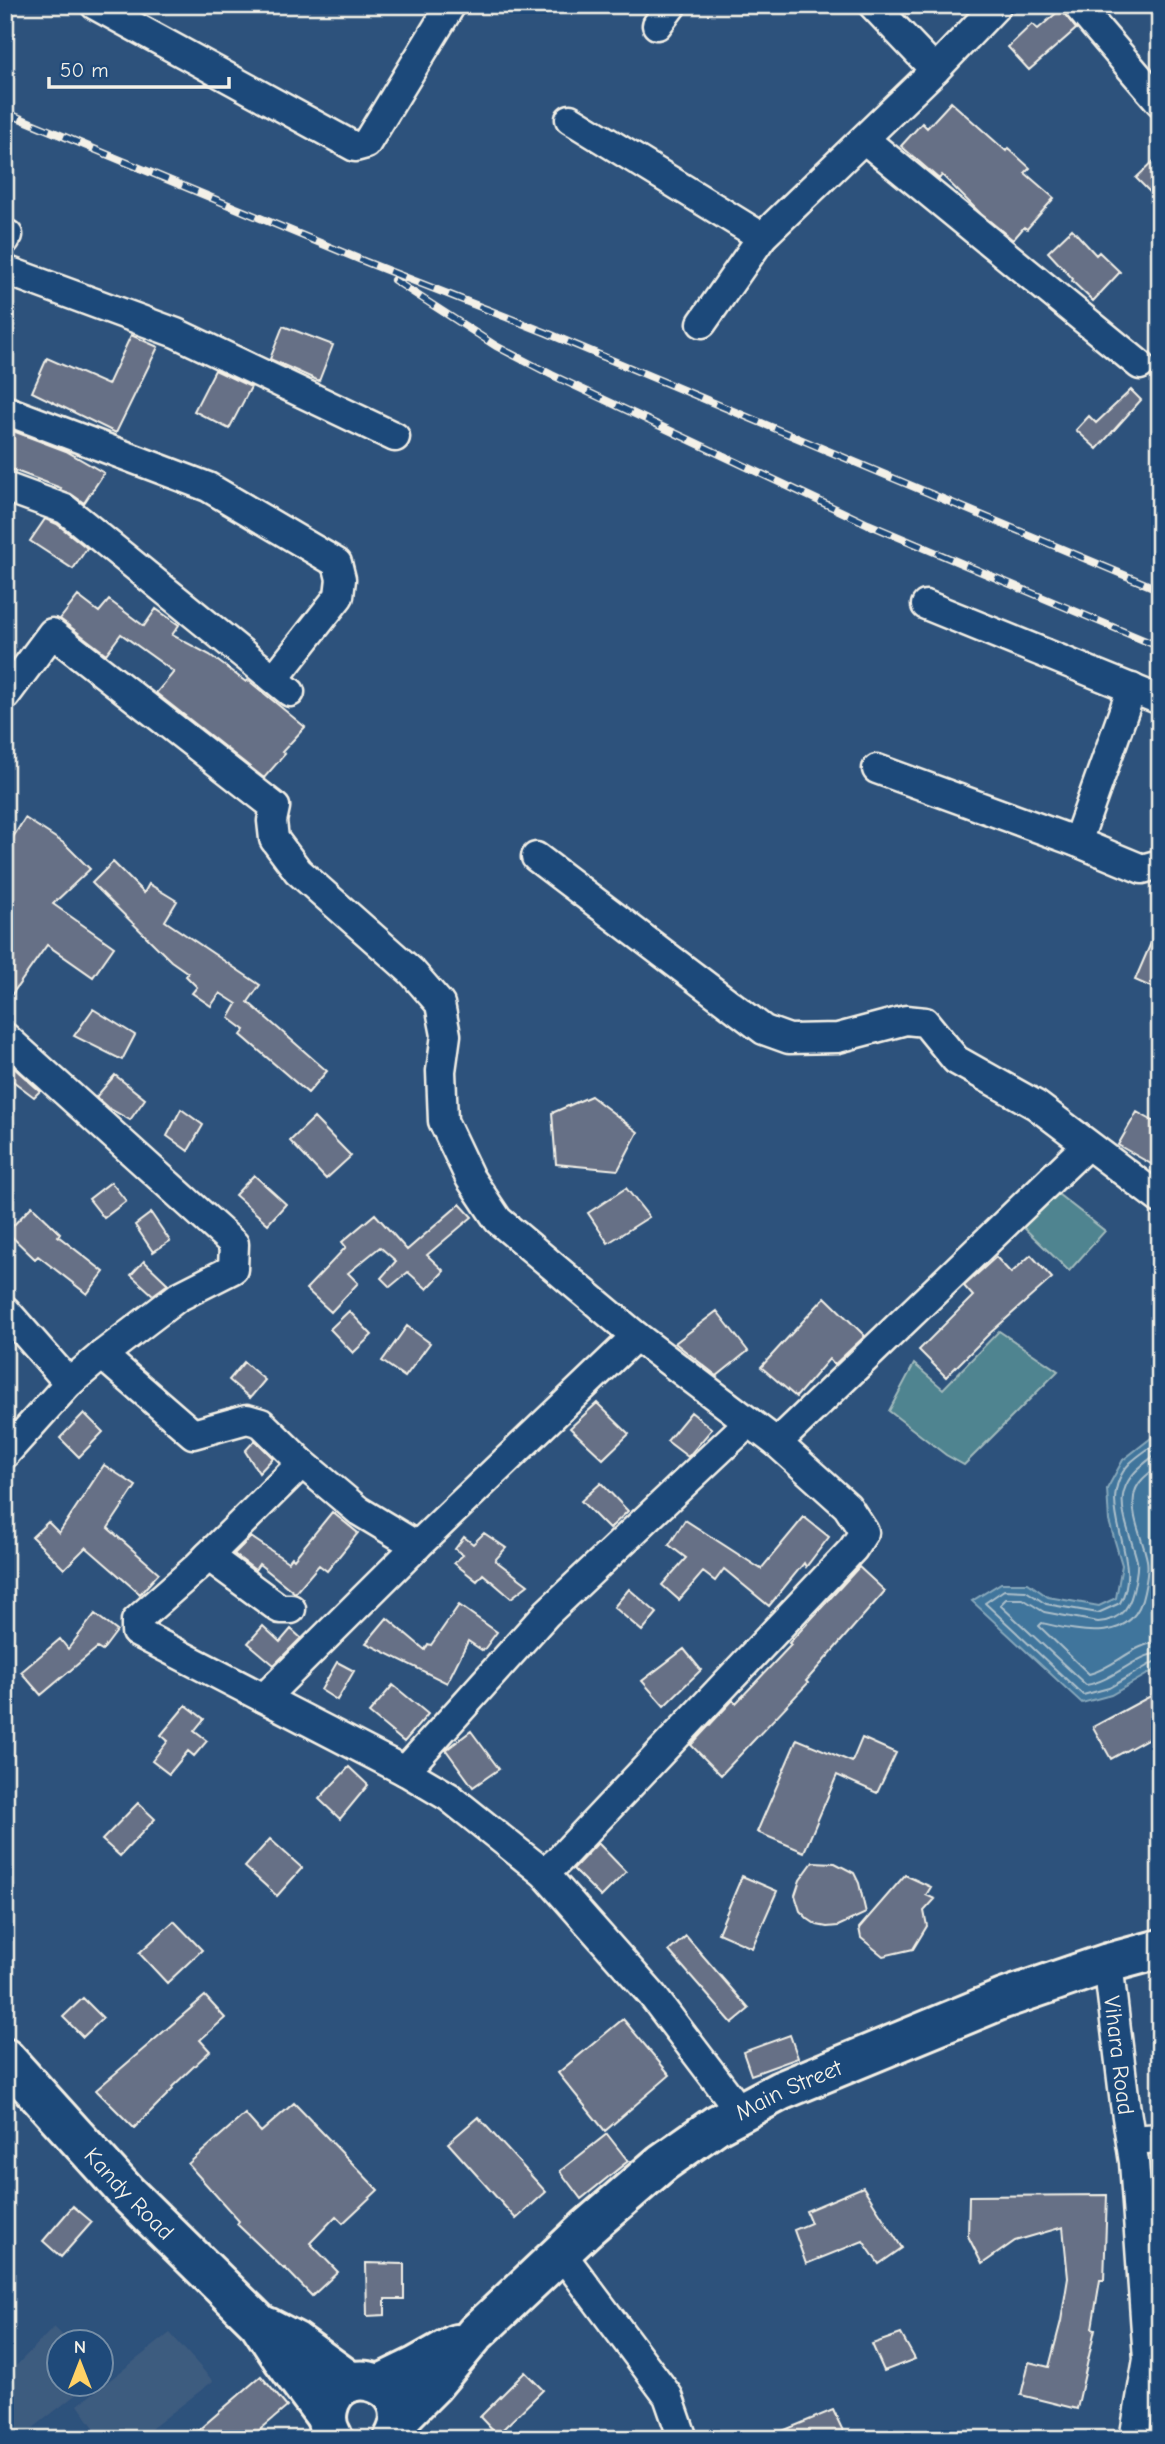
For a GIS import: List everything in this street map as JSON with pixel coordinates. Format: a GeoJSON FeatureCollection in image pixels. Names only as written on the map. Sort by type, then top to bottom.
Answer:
{"type":"FeatureCollection","features":[{"type":"Feature","properties":{"kind":"main road","name":"Main Street"},"geometry":{"type":"LineString","coordinates":[[395,2434],[475,2333],[630,2189],[716,2125],[793,2086],[1003,1999],[1108,1963],[1160,1949]]}},
{"type":"Feature","properties":{"kind":"main road","name":"Kandy Road"},"geometry":{"type":"LineString","coordinates":[[5,2058],[127,2193],[258,2323],[330,2428]]}},
{"type":"Feature","properties":{"kind":"main road","name":"Kandy Road"},"geometry":{"type":"LineString","coordinates":[[258,2323],[365,2383],[391,2392],[398,2404],[395,2434]]}},
{"type":"Feature","properties":{"kind":"main road","name":"Main Street"},"geometry":{"type":"LineString","coordinates":[[365,2383],[417,2366],[475,2333]]}},
{"type":"Feature","properties":{"kind":"main road"},"geometry":{"type":"LineString","coordinates":[[330,2428],[329,2402],[338,2390],[365,2383]]}},
{"type":"Feature","properties":{"kind":"street"},"geometry":{"type":"LineString","coordinates":[[95,5],[355,147],[366,144],[451,5]]}},
{"type":"Feature","properties":{"kind":"street"},"geometry":{"type":"LineString","coordinates":[[873,5],[935,69]]}},
{"type":"Feature","properties":{"kind":"street"},"geometry":{"type":"LineString","coordinates":[[702,324],[762,237],[997,5]]}},
{"type":"Feature","properties":{"kind":"street"},"geometry":{"type":"LineString","coordinates":[[1077,5],[1160,102]]}},
{"type":"Feature","properties":{"kind":"street"},"geometry":{"type":"LineString","coordinates":[[570,119],[762,237]]}},
{"type":"Feature","properties":{"kind":"street"},"geometry":{"type":"LineString","coordinates":[[864,139],[1140,365]]}},
{"type":"Feature","properties":{"kind":"street"},"geometry":{"type":"LineString","coordinates":[[5,270],[176,334],[395,438]]}},
{"type":"Feature","properties":{"kind":"street"},"geometry":{"type":"LineString","coordinates":[[5,410],[208,487],[337,563],[341,579],[339,596],[282,685],[65,509],[5,487]]}},
{"type":"Feature","properties":{"kind":"street"},"geometry":{"type":"LineString","coordinates":[[926,605],[1160,699]]}},
{"type":"Feature","properties":{"kind":"street"},"geometry":{"type":"LineString","coordinates":[[5,696],[52,633],[275,807],[272,821],[274,839],[298,871],[412,972],[440,1004],[446,1035],[441,1072],[443,1121],[470,1178],[498,1220],[636,1336],[777,1443],[847,1506],[864,1532],[853,1549],[544,1873]]}},
{"type":"Feature","properties":{"kind":"street"},"geometry":{"type":"LineString","coordinates":[[1077,842],[1132,688]]}},
{"type":"Feature","properties":{"kind":"street"},"geometry":{"type":"LineString","coordinates":[[877,769],[1077,842],[1142,869],[1160,864]]}},
{"type":"Feature","properties":{"kind":"street"},"geometry":{"type":"LineString","coordinates":[[536,857],[764,1030],[789,1039],[838,1038],[906,1020],[925,1022],[956,1060],[1037,1105],[1160,1199]]}},
{"type":"Feature","properties":{"kind":"street"},"geometry":{"type":"LineString","coordinates":[[5,1037],[234,1244],[233,1269],[178,1297],[102,1355],[69,1383],[5,1454]]}},
{"type":"Feature","properties":{"kind":"street"},"geometry":{"type":"LineString","coordinates":[[777,1443],[1087,1145]]}},
{"type":"Feature","properties":{"kind":"street"},"geometry":{"type":"LineString","coordinates":[[5,1310],[69,1383]]}},
{"type":"Feature","properties":{"kind":"street"},"geometry":{"type":"LineString","coordinates":[[264,1698],[417,1546],[636,1336]]}},
{"type":"Feature","properties":{"kind":"street"},"geometry":{"type":"LineString","coordinates":[[102,1355],[193,1434],[247,1419],[261,1423],[302,1464],[359,1511],[417,1546]]}},
{"type":"Feature","properties":{"kind":"street"},"geometry":{"type":"LineString","coordinates":[[405,1771],[547,1613],[749,1422]]}},
{"type":"Feature","properties":{"kind":"street"},"geometry":{"type":"LineString","coordinates":[[302,1464],[208,1556],[136,1621],[136,1632],[405,1771],[449,1797],[544,1873],[652,1995],[740,2111]]}},
{"type":"Feature","properties":{"kind":"street"},"geometry":{"type":"LineString","coordinates":[[208,1556],[280,1609],[291,1609]]}},
{"type":"Feature","properties":{"kind":"street","name":"Vihara Road"},"geometry":{"type":"LineString","coordinates":[[1108,1963],[1152,2306],[1148,2359],[1133,2439]]}},
{"type":"Feature","properties":{"kind":"street"},"geometry":{"type":"LineString","coordinates":[[1131,2140],[1160,2138]]}},
{"type":"Feature","properties":{"kind":"street"},"geometry":{"type":"LineString","coordinates":[[561,2253],[668,2396],[683,2439]]}},
{"type":"Feature","properties":{"kind":"shaded area"},"geometry":{"type":"Polygon","coordinates":[[[170,2333],[213,2381],[138,2439],[102,2439],[78,2405],[87,2398],[116,2398],[116,2375],[170,2333]]]}},
{"type":"Feature","properties":{"kind":"shaded area"},"geometry":{"type":"Polygon","coordinates":[[[46,2335],[46,2398],[71,2398],[19,2439],[7,2439],[5,2377],[46,2335]]]}},
{"type":"Feature","properties":{"kind":"green space"},"geometry":{"type":"Polygon","coordinates":[[[1054,1191],[1105,1231],[1069,1271],[1021,1225],[1054,1191]]]}},
{"type":"Feature","properties":{"kind":"green space"},"geometry":{"type":"Polygon","coordinates":[[[999,1331],[1058,1371],[964,1465],[946,1455],[889,1411],[914,1364],[943,1389],[999,1331]]]}},
{"type":"Feature","properties":{"kind":"water"},"geometry":{"type":"Polygon","coordinates":[[[1160,1431],[1160,1667],[1111,1695],[1082,1703],[972,1601],[1001,1583],[1028,1583],[1048,1597],[1099,1606],[1116,1598],[1122,1565],[1109,1521],[1107,1489],[1123,1460],[1160,1431]]]}},
{"type":"Feature","properties":{"kind":"building"},"geometry":{"type":"Polygon","coordinates":[[[1061,9],[1076,29],[1029,70],[1008,47],[1032,24],[1038,29],[1061,9]]]}},
{"type":"Feature","properties":{"kind":"building"},"geometry":{"type":"Polygon","coordinates":[[[951,102],[1006,151],[1008,148],[1030,168],[1025,173],[1054,198],[1027,229],[1024,227],[1013,240],[981,214],[942,175],[939,179],[901,146],[922,123],[927,128],[951,102]]]}},
{"type":"Feature","properties":{"kind":"building"},"geometry":{"type":"Polygon","coordinates":[[[1160,155],[1160,202],[1136,178],[1160,155]]]}},
{"type":"Feature","properties":{"kind":"building"},"geometry":{"type":"Polygon","coordinates":[[[1072,229],[1096,255],[1099,252],[1120,272],[1093,301],[1048,252],[1072,229]]]}},
{"type":"Feature","properties":{"kind":"building"},"geometry":{"type":"Polygon","coordinates":[[[283,326],[333,345],[319,381],[270,359],[283,326]]]}},
{"type":"Feature","properties":{"kind":"building"},"geometry":{"type":"Polygon","coordinates":[[[131,335],[158,347],[116,433],[32,392],[47,358],[108,385],[131,335]]]}},
{"type":"Feature","properties":{"kind":"building"},"geometry":{"type":"Polygon","coordinates":[[[215,370],[251,387],[229,429],[194,411],[215,370]]]}},
{"type":"Feature","properties":{"kind":"building"},"geometry":{"type":"Polygon","coordinates":[[[1131,390],[1141,400],[1097,449],[1076,430],[1089,416],[1096,423],[1131,390]]]}},
{"type":"Feature","properties":{"kind":"building"},"geometry":{"type":"Polygon","coordinates":[[[5,428],[66,451],[104,473],[84,503],[60,490],[61,488],[5,467],[5,428]]]}},
{"type":"Feature","properties":{"kind":"building"},"geometry":{"type":"Polygon","coordinates":[[[45,519],[57,524],[87,548],[73,569],[30,541],[45,519]]]}},
{"type":"Feature","properties":{"kind":"building"},"geometry":{"type":"Polygon","coordinates":[[[78,596],[99,612],[109,600],[144,626],[156,609],[179,625],[172,635],[210,655],[246,682],[248,680],[305,727],[282,752],[285,754],[264,778],[156,693],[174,672],[121,634],[106,654],[60,619],[78,596]]]}},
{"type":"Feature","properties":{"kind":"building"},"geometry":{"type":"Polygon","coordinates":[[[25,818],[65,844],[90,869],[53,904],[114,947],[93,977],[47,945],[5,1004],[5,850],[25,818]]]}},
{"type":"Feature","properties":{"kind":"building"},"geometry":{"type":"Polygon","coordinates":[[[113,862],[144,893],[149,884],[177,901],[165,921],[260,985],[248,1002],[327,1071],[308,1093],[241,1035],[245,1030],[229,1018],[237,1004],[220,993],[211,1006],[192,993],[197,987],[186,976],[188,973],[171,961],[92,883],[113,862]]]}},
{"type":"Feature","properties":{"kind":"building"},"geometry":{"type":"Polygon","coordinates":[[[1160,922],[1160,991],[1135,980],[1160,922]]]}},
{"type":"Feature","properties":{"kind":"building"},"geometry":{"type":"Polygon","coordinates":[[[93,1009],[135,1035],[122,1060],[74,1036],[93,1009]]]}},
{"type":"Feature","properties":{"kind":"building"},"geometry":{"type":"Polygon","coordinates":[[[5,1060],[40,1091],[34,1097],[5,1075],[5,1060]]]}},
{"type":"Feature","properties":{"kind":"building"},"geometry":{"type":"Polygon","coordinates":[[[115,1075],[145,1099],[130,1120],[107,1107],[96,1097],[115,1075]]]}},
{"type":"Feature","properties":{"kind":"building"},"geometry":{"type":"Polygon","coordinates":[[[591,1096],[638,1132],[618,1170],[556,1164],[552,1113],[591,1096]]]}},
{"type":"Feature","properties":{"kind":"building"},"geometry":{"type":"Polygon","coordinates":[[[181,1109],[203,1125],[188,1151],[167,1136],[181,1109]]]}},
{"type":"Feature","properties":{"kind":"building"},"geometry":{"type":"Polygon","coordinates":[[[1137,1112],[1160,1125],[1160,1169],[1118,1145],[1137,1112]]]}},
{"type":"Feature","properties":{"kind":"building"},"geometry":{"type":"Polygon","coordinates":[[[314,1118],[351,1156],[326,1179],[290,1141],[314,1118]]]}},
{"type":"Feature","properties":{"kind":"building"},"geometry":{"type":"Polygon","coordinates":[[[254,1175],[286,1204],[268,1224],[235,1195],[254,1175]]]}},
{"type":"Feature","properties":{"kind":"building"},"geometry":{"type":"Polygon","coordinates":[[[111,1182],[126,1201],[104,1218],[89,1199],[111,1182]]]}},
{"type":"Feature","properties":{"kind":"building"},"geometry":{"type":"Polygon","coordinates":[[[626,1188],[649,1217],[608,1243],[588,1213],[626,1188]]]}},
{"type":"Feature","properties":{"kind":"building"},"geometry":{"type":"Polygon","coordinates":[[[460,1204],[472,1217],[427,1255],[444,1271],[427,1289],[408,1272],[390,1287],[381,1278],[396,1261],[380,1247],[348,1273],[358,1283],[331,1312],[306,1289],[346,1247],[342,1242],[375,1214],[407,1250],[460,1204]]]}},
{"type":"Feature","properties":{"kind":"building"},"geometry":{"type":"Polygon","coordinates":[[[32,1206],[60,1233],[58,1236],[104,1272],[87,1294],[38,1256],[35,1259],[7,1232],[32,1206]]]}},
{"type":"Feature","properties":{"kind":"building"},"geometry":{"type":"Polygon","coordinates":[[[151,1213],[170,1241],[153,1252],[135,1225],[151,1213]]]}},
{"type":"Feature","properties":{"kind":"building"},"geometry":{"type":"Polygon","coordinates":[[[1031,1255],[1052,1278],[946,1377],[919,1350],[973,1296],[964,1286],[996,1257],[1011,1273],[1031,1255]]]}},
{"type":"Feature","properties":{"kind":"building"},"geometry":{"type":"Polygon","coordinates":[[[144,1261],[168,1284],[153,1295],[131,1275],[144,1261]]]}},
{"type":"Feature","properties":{"kind":"building"},"geometry":{"type":"Polygon","coordinates":[[[825,1297],[865,1336],[834,1365],[829,1359],[796,1397],[761,1367],[825,1297]]]}},
{"type":"Feature","properties":{"kind":"building"},"geometry":{"type":"Polygon","coordinates":[[[349,1311],[372,1335],[353,1353],[330,1329],[349,1311]]]}},
{"type":"Feature","properties":{"kind":"building"},"geometry":{"type":"Polygon","coordinates":[[[717,1311],[748,1351],[717,1376],[675,1343],[717,1311]]]}},
{"type":"Feature","properties":{"kind":"building"},"geometry":{"type":"Polygon","coordinates":[[[407,1326],[430,1343],[405,1377],[382,1361],[407,1326]]]}},
{"type":"Feature","properties":{"kind":"building"},"geometry":{"type":"Polygon","coordinates":[[[244,1362],[265,1380],[250,1398],[229,1380],[244,1362]]]}},
{"type":"Feature","properties":{"kind":"building"},"geometry":{"type":"Polygon","coordinates":[[[597,1403],[629,1434],[603,1459],[570,1428],[597,1403]]]}},
{"type":"Feature","properties":{"kind":"building"},"geometry":{"type":"Polygon","coordinates":[[[691,1412],[712,1429],[688,1457],[667,1441],[691,1412]]]}},
{"type":"Feature","properties":{"kind":"building"},"geometry":{"type":"Polygon","coordinates":[[[84,1413],[103,1432],[79,1457],[60,1438],[84,1413]]]}},
{"type":"Feature","properties":{"kind":"building"},"geometry":{"type":"Polygon","coordinates":[[[255,1440],[273,1458],[259,1473],[245,1451],[255,1440]]]}},
{"type":"Feature","properties":{"kind":"building"},"geometry":{"type":"Polygon","coordinates":[[[104,1465],[136,1486],[108,1528],[159,1573],[140,1594],[86,1547],[64,1569],[32,1537],[48,1522],[59,1533],[104,1465]]]}},
{"type":"Feature","properties":{"kind":"building"},"geometry":{"type":"Polygon","coordinates":[[[601,1483],[628,1511],[609,1529],[581,1501],[601,1483]]]}},
{"type":"Feature","properties":{"kind":"building"},"geometry":{"type":"Polygon","coordinates":[[[332,1512],[358,1533],[327,1571],[319,1565],[295,1593],[259,1564],[255,1570],[234,1554],[251,1537],[288,1562],[292,1557],[294,1559],[332,1512]]]}},
{"type":"Feature","properties":{"kind":"building"},"geometry":{"type":"Polygon","coordinates":[[[804,1517],[829,1537],[806,1567],[804,1563],[769,1606],[724,1569],[715,1581],[703,1572],[679,1600],[662,1585],[686,1558],[669,1545],[685,1520],[761,1569],[804,1517]]]}},
{"type":"Feature","properties":{"kind":"building"},"geometry":{"type":"Polygon","coordinates":[[[484,1533],[506,1548],[495,1560],[528,1585],[511,1598],[483,1574],[477,1581],[454,1563],[463,1555],[455,1549],[464,1537],[473,1544],[484,1533]]]}},
{"type":"Feature","properties":{"kind":"building"},"geometry":{"type":"Polygon","coordinates":[[[859,1567],[885,1591],[806,1681],[808,1683],[721,1775],[691,1745],[733,1700],[736,1703],[791,1645],[789,1643],[859,1567]]]}},
{"type":"Feature","properties":{"kind":"building"},"geometry":{"type":"Polygon","coordinates":[[[629,1589],[657,1613],[642,1631],[614,1607],[629,1589]]]}},
{"type":"Feature","properties":{"kind":"building"},"geometry":{"type":"Polygon","coordinates":[[[459,1605],[497,1632],[483,1651],[468,1641],[447,1683],[366,1643],[387,1618],[425,1650],[459,1605]]]}},
{"type":"Feature","properties":{"kind":"building"},"geometry":{"type":"Polygon","coordinates":[[[95,1614],[117,1631],[102,1651],[97,1648],[41,1695],[21,1672],[60,1639],[68,1649],[95,1614]]]}},
{"type":"Feature","properties":{"kind":"building"},"geometry":{"type":"Polygon","coordinates":[[[263,1626],[280,1642],[291,1629],[301,1638],[274,1665],[248,1643],[263,1626]]]}},
{"type":"Feature","properties":{"kind":"building"},"geometry":{"type":"Polygon","coordinates":[[[684,1649],[701,1670],[664,1706],[642,1681],[684,1649]]]}},
{"type":"Feature","properties":{"kind":"building"},"geometry":{"type":"Polygon","coordinates":[[[337,1662],[354,1671],[337,1700],[321,1690],[337,1662]]]}},
{"type":"Feature","properties":{"kind":"building"},"geometry":{"type":"Polygon","coordinates":[[[393,1685],[428,1714],[404,1742],[369,1713],[393,1685]]]}},
{"type":"Feature","properties":{"kind":"building"},"geometry":{"type":"Polygon","coordinates":[[[1160,1691],[1160,1732],[1111,1759],[1093,1727],[1160,1691]]]}},
{"type":"Feature","properties":{"kind":"building"},"geometry":{"type":"Polygon","coordinates":[[[186,1705],[204,1719],[194,1731],[207,1741],[194,1756],[188,1751],[169,1774],[152,1761],[168,1741],[161,1735],[186,1705]]]}},
{"type":"Feature","properties":{"kind":"building"},"geometry":{"type":"Polygon","coordinates":[[[471,1731],[499,1769],[473,1787],[446,1750],[471,1731]]]}},
{"type":"Feature","properties":{"kind":"building"},"geometry":{"type":"Polygon","coordinates":[[[862,1738],[896,1753],[877,1793],[837,1775],[804,1852],[757,1832],[797,1739],[852,1762],[862,1738]]]}},
{"type":"Feature","properties":{"kind":"building"},"geometry":{"type":"Polygon","coordinates":[[[349,1767],[368,1785],[340,1819],[319,1799],[349,1767]]]}},
{"type":"Feature","properties":{"kind":"building"},"geometry":{"type":"Polygon","coordinates":[[[138,1803],[155,1819],[120,1856],[102,1840],[138,1803]]]}},
{"type":"Feature","properties":{"kind":"building"},"geometry":{"type":"Polygon","coordinates":[[[270,1839],[302,1868],[277,1896],[245,1867],[270,1839]]]}},
{"type":"Feature","properties":{"kind":"building"},"geometry":{"type":"Polygon","coordinates":[[[598,1843],[626,1872],[601,1897],[573,1869],[598,1843]]]}},
{"type":"Feature","properties":{"kind":"building"},"geometry":{"type":"Polygon","coordinates":[[[813,1862],[835,1863],[854,1873],[866,1913],[838,1926],[817,1925],[808,1919],[800,1911],[795,1895],[800,1880],[813,1862]]]}},
{"type":"Feature","properties":{"kind":"building"},"geometry":{"type":"Polygon","coordinates":[[[905,1875],[931,1887],[926,1895],[935,1899],[924,1911],[927,1926],[913,1949],[883,1956],[861,1938],[859,1928],[905,1875]]]}},
{"type":"Feature","properties":{"kind":"building"},"geometry":{"type":"Polygon","coordinates":[[[742,1876],[777,1891],[752,1948],[718,1933],[742,1876]]]}},
{"type":"Feature","properties":{"kind":"building"},"geometry":{"type":"Polygon","coordinates":[[[174,1921],[202,1950],[167,1983],[139,1953],[174,1921]]]}},
{"type":"Feature","properties":{"kind":"building"},"geometry":{"type":"Polygon","coordinates":[[[686,1936],[749,2009],[732,2023],[669,1951],[686,1936]]]}},
{"type":"Feature","properties":{"kind":"building"},"geometry":{"type":"Polygon","coordinates":[[[205,1996],[225,2018],[200,2040],[210,2051],[134,2128],[96,2090],[205,1996]]]}},
{"type":"Feature","properties":{"kind":"building"},"geometry":{"type":"Polygon","coordinates":[[[83,1998],[103,2018],[83,2037],[63,2017],[83,1998]]]}},
{"type":"Feature","properties":{"kind":"building"},"geometry":{"type":"Polygon","coordinates":[[[623,2019],[670,2075],[605,2131],[558,2073],[623,2019]]]}},
{"type":"Feature","properties":{"kind":"building"},"geometry":{"type":"Polygon","coordinates":[[[790,2035],[798,2058],[751,2075],[743,2052],[790,2035]]]}},
{"type":"Feature","properties":{"kind":"building"},"geometry":{"type":"Polygon","coordinates":[[[294,2103],[378,2190],[343,2223],[336,2216],[310,2243],[338,2272],[312,2296],[237,2224],[239,2221],[188,2164],[245,2114],[261,2132],[294,2103]]]}},
{"type":"Feature","properties":{"kind":"building"},"geometry":{"type":"Polygon","coordinates":[[[478,2117],[546,2192],[516,2219],[448,2143],[478,2117]]]}},
{"type":"Feature","properties":{"kind":"building"},"geometry":{"type":"Polygon","coordinates":[[[607,2134],[628,2161],[581,2199],[560,2171],[607,2134]]]}},
{"type":"Feature","properties":{"kind":"building"},"geometry":{"type":"Polygon","coordinates":[[[863,2187],[902,2248],[879,2264],[863,2241],[806,2264],[794,2230],[811,2223],[806,2211],[863,2187]]]}},
{"type":"Feature","properties":{"kind":"building"},"geometry":{"type":"Polygon","coordinates":[[[1107,2195],[1104,2280],[1100,2280],[1092,2328],[1095,2329],[1077,2409],[1021,2395],[1029,2362],[1049,2367],[1061,2321],[1068,2278],[1063,2227],[1015,2241],[982,2264],[968,2236],[969,2196],[1107,2195]]]}},
{"type":"Feature","properties":{"kind":"building"},"geometry":{"type":"Polygon","coordinates":[[[73,2206],[92,2222],[61,2257],[43,2241],[73,2206]]]}},
{"type":"Feature","properties":{"kind":"building"},"geometry":{"type":"Polygon","coordinates":[[[366,2263],[404,2264],[404,2299],[385,2299],[385,2315],[367,2316],[366,2263]]]}},
{"type":"Feature","properties":{"kind":"building"},"geometry":{"type":"Polygon","coordinates":[[[901,2334],[915,2359],[884,2371],[872,2344],[901,2334]]]}},
{"type":"Feature","properties":{"kind":"building"},"geometry":{"type":"Polygon","coordinates":[[[525,2372],[543,2390],[497,2435],[480,2417],[525,2372]]]}},
{"type":"Feature","properties":{"kind":"building"},"geometry":{"type":"Polygon","coordinates":[[[261,2376],[287,2407],[249,2439],[188,2439],[261,2376]]]}},
{"type":"Feature","properties":{"kind":"building"},"geometry":{"type":"Polygon","coordinates":[[[833,2410],[844,2433],[834,2439],[763,2439],[833,2410]]]}},
{"type":"Feature","properties":{"kind":"railway"},"geometry":{"type":"LineString","coordinates":[[5,112],[366,262],[547,333],[1160,590]]}},
{"type":"Feature","properties":{"kind":"railway"},"geometry":{"type":"LineString","coordinates":[[394,280],[496,346],[552,375],[868,524],[1160,647]]}}]}
